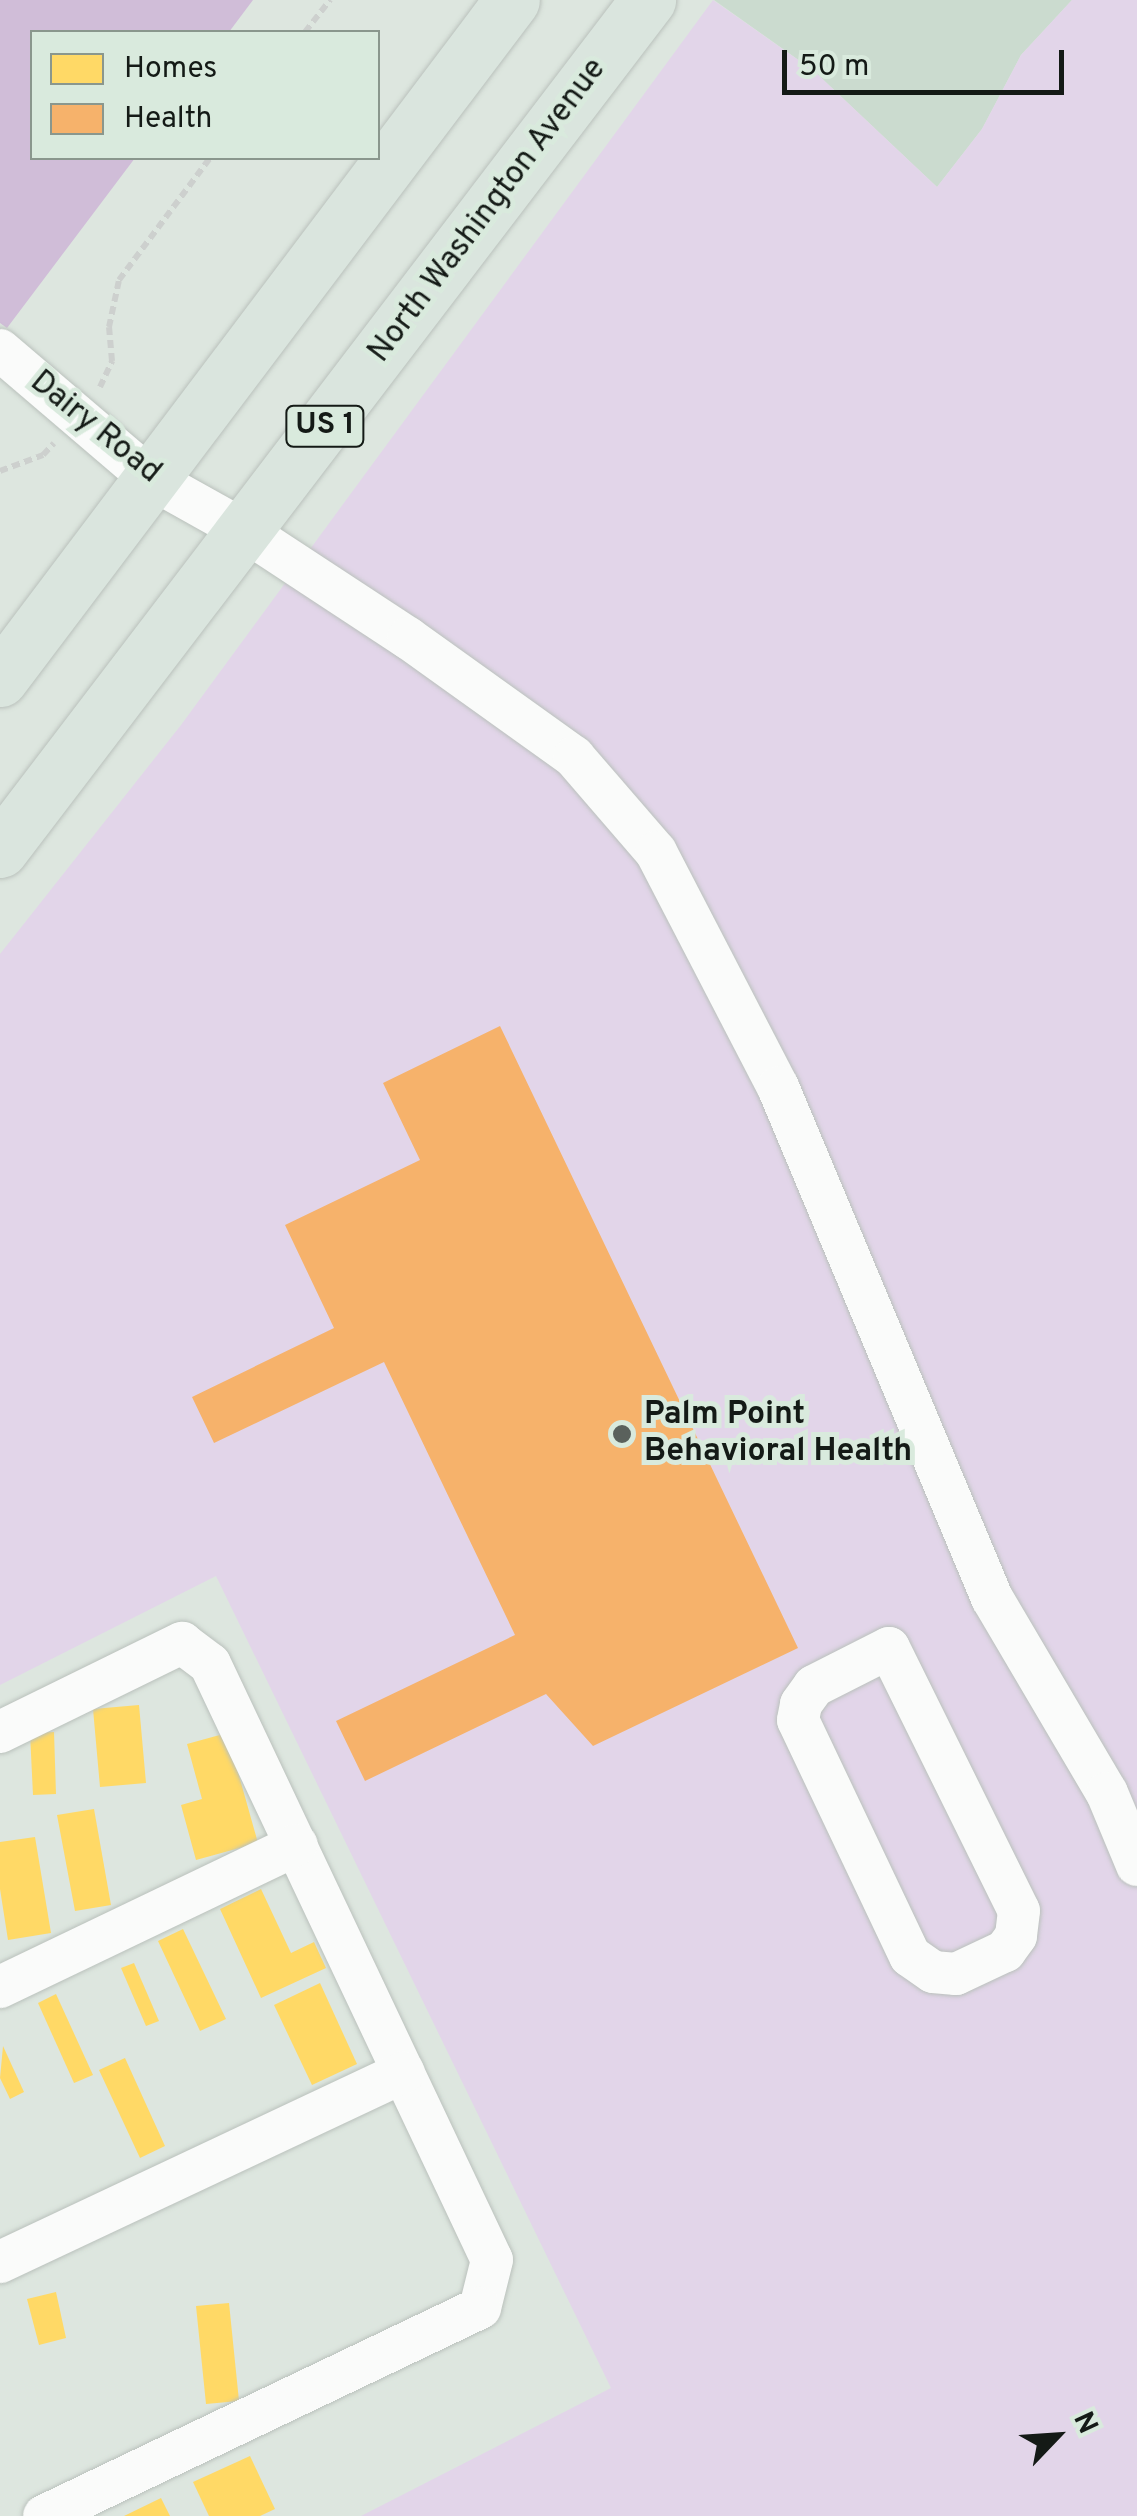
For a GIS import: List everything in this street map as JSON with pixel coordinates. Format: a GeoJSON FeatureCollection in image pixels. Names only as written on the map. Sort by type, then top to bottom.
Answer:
{"type":"FeatureCollection","features":[{"type":"Feature","properties":{"kind":"main road"},"geometry":{"type":"LineString","coordinates":[[0,679],[512,0]]}},
{"type":"Feature","properties":{"kind":"main road","name":"North Washington Avenue"},"geometry":{"type":"LineString","coordinates":[[0,850],[648,0]]}},
{"type":"Feature","properties":{"kind":"street","name":"Dairy Road"},"geometry":{"type":"LineString","coordinates":[[0,350],[150,478],[244,531],[408,638],[574,756],[656,852],[778,1087],[992,1598],[1107,1793],[1137,1865]]}},
{"type":"Feature","properties":{"kind":"street"},"geometry":{"type":"LineString","coordinates":[[0,1732],[182,1643],[210,1664],[492,2260],[480,2308],[44,2516]]}},
{"type":"Feature","properties":{"kind":"street"},"geometry":{"type":"LineString","coordinates":[[889,1648],[1019,1911],[1016,1936],[1004,1951],[956,1974],[933,1972],[910,1956],[798,1720],[801,1704],[814,1686],[889,1648]]}},
{"type":"Feature","properties":{"kind":"street"},"geometry":{"type":"LineString","coordinates":[[0,1988],[298,1845]]}},
{"type":"Feature","properties":{"kind":"street"},"geometry":{"type":"LineString","coordinates":[[0,2262],[404,2072]]}},
{"type":"Feature","properties":{"kind":"path"},"geometry":{"type":"LineString","coordinates":[[307,30],[330,0]]}},
{"type":"Feature","properties":{"kind":"path"},"geometry":{"type":"LineString","coordinates":[[0,470],[44,455],[104,380],[112,361],[109,327],[119,280],[209,160]]}},
{"type":"Feature","properties":{"kind":"shaded area"},"geometry":{"type":"Polygon","coordinates":[[[0,0],[253,0],[230,30],[30,30],[30,160],[133,160],[7,328],[0,323],[0,0]]]}},
{"type":"Feature","properties":{"kind":"shaded area"},"geometry":{"type":"Polygon","coordinates":[[[713,0],[814,71],[937,187],[982,129],[1021,55],[1072,0],[1137,0],[1137,2516],[361,2516],[611,2388],[216,1576],[0,1685],[0,954],[181,725],[713,0]]]}},
{"type":"Feature","properties":{"kind":"shaded area"},"geometry":{"type":"Polygon","coordinates":[[[714,0],[1072,0],[1021,55],[982,129],[937,187],[814,71],[714,0]]]}},
{"type":"Feature","properties":{"kind":"building: Homes"},"geometry":{"type":"Polygon","coordinates":[[[139,1705],[146,1783],[100,1787],[93,1709],[139,1705]]]}},
{"type":"Feature","properties":{"kind":"building: Homes"},"geometry":{"type":"Polygon","coordinates":[[[54,1732],[56,1794],[33,1795],[30,1733],[54,1732]]]}},
{"type":"Feature","properties":{"kind":"building: Homes"},"geometry":{"type":"Polygon","coordinates":[[[227,1733],[258,1843],[196,1860],[181,1805],[202,1799],[187,1744],[227,1733]]]}},
{"type":"Feature","properties":{"kind":"building: Homes"},"geometry":{"type":"Polygon","coordinates":[[[94,1809],[111,1905],[75,1911],[57,1815],[94,1809]]]}},
{"type":"Feature","properties":{"kind":"building: Homes"},"geometry":{"type":"Polygon","coordinates":[[[35,1837],[51,1933],[8,1940],[0,1889],[0,1842],[35,1837]]]}},
{"type":"Feature","properties":{"kind":"building: Homes"},"geometry":{"type":"Polygon","coordinates":[[[261,1889],[291,1953],[314,1942],[326,1968],[261,1998],[220,1909],[261,1889]]]}},
{"type":"Feature","properties":{"kind":"building: Homes"},"geometry":{"type":"Polygon","coordinates":[[[183,1929],[226,2019],[200,2031],[158,1941],[183,1929]]]}},
{"type":"Feature","properties":{"kind":"building: Homes"},"geometry":{"type":"Polygon","coordinates":[[[134,1963],[159,2021],[146,2026],[121,1968],[134,1963]]]}},
{"type":"Feature","properties":{"kind":"building: Homes"},"geometry":{"type":"Polygon","coordinates":[[[320,1983],[357,2064],[312,2085],[274,2005],[320,1983]]]}},
{"type":"Feature","properties":{"kind":"building: Homes"},"geometry":{"type":"Polygon","coordinates":[[[56,1994],[93,2075],[74,2083],[38,2003],[56,1994]]]}},
{"type":"Feature","properties":{"kind":"building: Homes"},"geometry":{"type":"Polygon","coordinates":[[[3,2046],[24,2092],[10,2099],[0,2078],[3,2046]]]}},
{"type":"Feature","properties":{"kind":"building: Homes"},"geometry":{"type":"Polygon","coordinates":[[[125,2058],[165,2146],[140,2158],[99,2070],[125,2058]]]}},
{"type":"Feature","properties":{"kind":"building: Homes"},"geometry":{"type":"Polygon","coordinates":[[[56,2292],[66,2338],[39,2345],[27,2299],[56,2292]]]}},
{"type":"Feature","properties":{"kind":"building: Homes"},"geometry":{"type":"Polygon","coordinates":[[[229,2303],[239,2401],[206,2404],[196,2306],[229,2303]]]}},
{"type":"Feature","properties":{"kind":"building: Homes"},"geometry":{"type":"Polygon","coordinates":[[[250,2456],[275,2509],[260,2516],[209,2516],[193,2482],[250,2456]]]}},
{"type":"Feature","properties":{"kind":"building: Homes"},"geometry":{"type":"Polygon","coordinates":[[[161,2498],[170,2516],[124,2516],[161,2498]]]}},
{"type":"Feature","properties":{"kind":"building: Health"},"geometry":{"type":"Polygon","coordinates":[[[500,1026],[798,1648],[593,1746],[546,1694],[365,1781],[336,1721],[515,1635],[384,1362],[214,1443],[192,1397],[334,1328],[285,1225],[420,1160],[383,1083],[500,1026]]]}},
{"type":"Feature","properties":{"kind":"place","name":"Palm Point Behavioral Health"},"geometry":{"type":"Point","coordinates":[622,1434]}}]}
